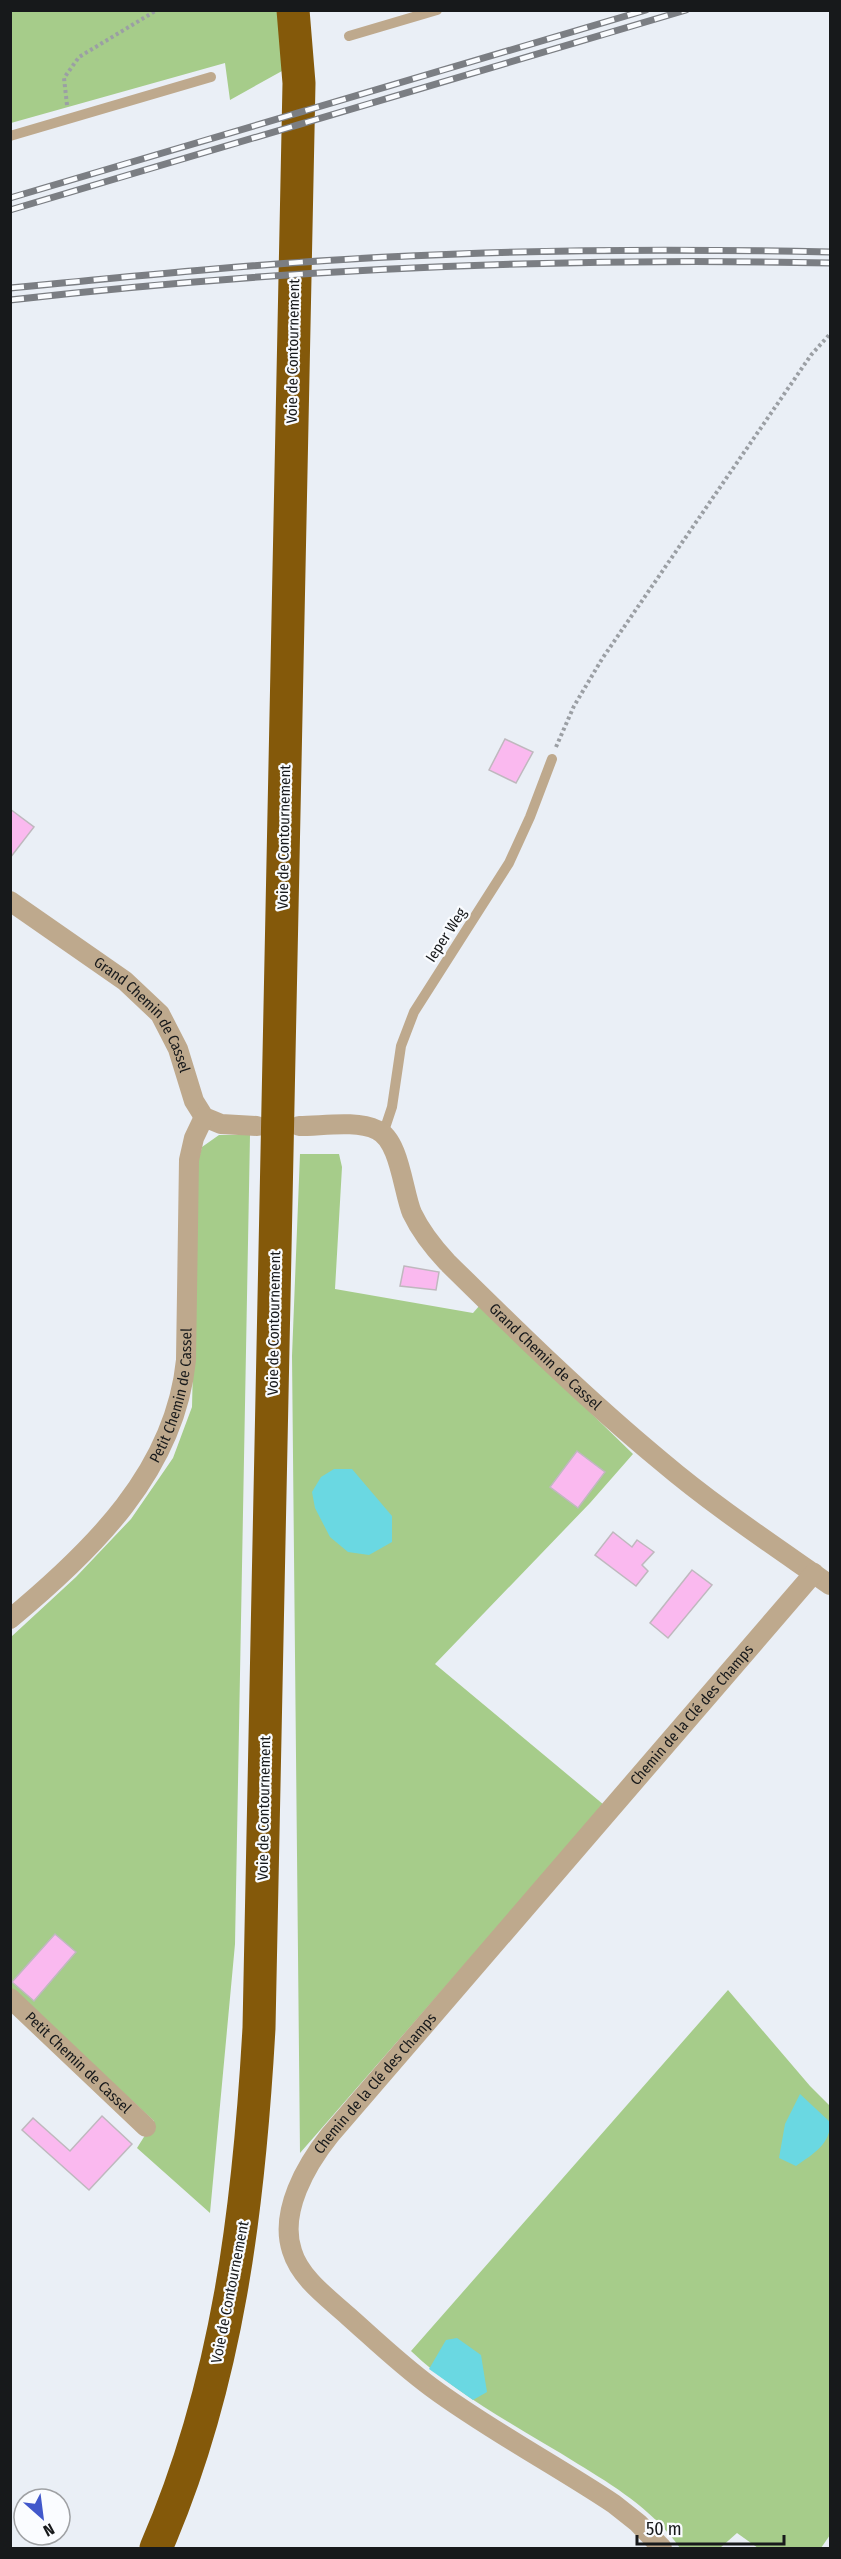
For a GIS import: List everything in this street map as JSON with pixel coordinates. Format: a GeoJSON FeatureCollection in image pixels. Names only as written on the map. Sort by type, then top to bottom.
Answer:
{"type":"FeatureCollection","features":[{"type":"Feature","properties":{"kind":"highway","name":"Voie de Contournement"},"geometry":{"type":"LineString","coordinates":[[293,10],[299,83]]}},
{"type":"Feature","properties":{"kind":"highway","name":"Voie de Contournement"},"geometry":{"type":"LineString","coordinates":[[156,2548],[191,2455],[210,2392],[227,2319],[244,2220],[255,2103],[260,2005],[297,147],[299,83],[308,10]]}},
{"type":"Feature","properties":{"kind":"street","name":"Grand Chemin de Cassel"},"geometry":{"type":"LineString","coordinates":[[10,901],[112,971],[160,1014],[173,1037],[194,1101],[204,1117]]}},
{"type":"Feature","properties":{"kind":"street"},"geometry":{"type":"LineString","coordinates":[[204,1117],[221,1124],[257,1126]]}},
{"type":"Feature","properties":{"kind":"street","name":"Petit Chemin de Cassel"},"geometry":{"type":"LineString","coordinates":[[10,1619],[41,1592],[119,1513],[153,1465],[167,1436],[182,1392],[186,1360],[189,1160],[194,1138],[204,1117]]}},
{"type":"Feature","properties":{"kind":"street"},"geometry":{"type":"LineString","coordinates":[[299,1126],[360,1126],[381,1132]]}},
{"type":"Feature","properties":{"kind":"street","name":"Grand Chemin de Cassel"},"geometry":{"type":"LineString","coordinates":[[381,1132],[392,1146],[412,1213],[427,1238],[447,1262],[582,1391],[661,1462],[831,1585]]}},
{"type":"Feature","properties":{"kind":"street","name":"Chemin de la Clé des Champs"},"geometry":{"type":"LineString","coordinates":[[662,2548],[638,2523],[614,2504],[430,2386],[382,2348],[327,2297],[301,2269],[291,2251],[289,2228],[293,2201],[305,2170],[330,2135],[814,1574]]}},
{"type":"Feature","properties":{"kind":"street","name":"Petit Chemin de Cassel"},"geometry":{"type":"LineString","coordinates":[[10,1998],[146,2127]]}},
{"type":"Feature","properties":{"kind":"lane"},"geometry":{"type":"LineString","coordinates":[[349,36],[437,10]]}},
{"type":"Feature","properties":{"kind":"lane"},"geometry":{"type":"LineString","coordinates":[[10,136],[211,78]]}},
{"type":"Feature","properties":{"kind":"lane","name":"Ieper Weg"},"geometry":{"type":"LineString","coordinates":[[381,1132],[392,1107],[401,1046],[414,1012],[509,863],[530,817],[552,759]]}},
{"type":"Feature","properties":{"kind":"path"},"geometry":{"type":"LineString","coordinates":[[69,118],[64,78],[79,57],[157,10]]}},
{"type":"Feature","properties":{"kind":"path"},"geometry":{"type":"LineString","coordinates":[[552,759],[574,706],[602,659],[811,355],[831,334]]}},
{"type":"Feature","properties":{"kind":"green space"},"geometry":{"type":"Polygon","coordinates":[[[11,11],[281,11],[282,71],[230,100],[225,63],[11,123],[11,11]]]}},
{"type":"Feature","properties":{"kind":"green space"},"geometry":{"type":"Polygon","coordinates":[[[219,1135],[250,1135],[235,1944],[210,2213],[137,2148],[154,2121],[11,1988],[11,1637],[76,1577],[131,1519],[173,1458],[192,1407],[198,1161],[202,1147],[219,1135]]]}},
{"type":"Feature","properties":{"kind":"green space"},"geometry":{"type":"Polygon","coordinates":[[[300,1154],[339,1154],[342,1167],[335,1289],[473,1313],[480,1305],[633,1454],[590,1503],[435,1664],[604,1805],[300,2153],[292,1356],[300,1154]]]}},
{"type":"Feature","properties":{"kind":"green space"},"geometry":{"type":"Polygon","coordinates":[[[728,1990],[810,2086],[830,2106],[830,2535],[821,2548],[758,2548],[737,2533],[720,2548],[680,2548],[658,2522],[620,2491],[470,2398],[411,2351],[728,1990]]]}},
{"type":"Feature","properties":{"kind":"water"},"geometry":{"type":"Polygon","coordinates":[[[334,1469],[352,1469],[392,1516],[392,1542],[369,1555],[348,1552],[330,1537],[315,1508],[312,1492],[321,1477],[334,1469]]]}},
{"type":"Feature","properties":{"kind":"water"},"geometry":{"type":"Polygon","coordinates":[[[800,2094],[830,2122],[830,2130],[820,2148],[796,2166],[779,2158],[785,2124],[800,2094]]]}},
{"type":"Feature","properties":{"kind":"water"},"geometry":{"type":"Polygon","coordinates":[[[457,2338],[481,2355],[487,2392],[473,2400],[429,2369],[446,2340],[457,2338]]]}},
{"type":"Feature","properties":{"kind":"building"},"geometry":{"type":"Polygon","coordinates":[[[505,739],[533,752],[516,783],[489,770],[505,739]]]}},
{"type":"Feature","properties":{"kind":"building"},"geometry":{"type":"Polygon","coordinates":[[[10,809],[34,827],[10,858],[10,809]]]}},
{"type":"Feature","properties":{"kind":"building"},"geometry":{"type":"Polygon","coordinates":[[[404,1266],[439,1272],[436,1290],[400,1286],[404,1266]]]}},
{"type":"Feature","properties":{"kind":"building"},"geometry":{"type":"Polygon","coordinates":[[[577,1451],[605,1472],[578,1508],[550,1487],[577,1451]]]}},
{"type":"Feature","properties":{"kind":"building"},"geometry":{"type":"Polygon","coordinates":[[[613,1532],[632,1547],[637,1540],[654,1552],[642,1565],[648,1571],[636,1586],[595,1555],[613,1532]]]}},
{"type":"Feature","properties":{"kind":"building"},"geometry":{"type":"Polygon","coordinates":[[[692,1570],[712,1585],[668,1638],[650,1623],[692,1570]]]}},
{"type":"Feature","properties":{"kind":"building"},"geometry":{"type":"Polygon","coordinates":[[[55,1934],[76,1952],[34,2001],[12,1982],[55,1934]]]}},
{"type":"Feature","properties":{"kind":"building"},"geometry":{"type":"Polygon","coordinates":[[[102,2116],[132,2144],[89,2190],[22,2130],[33,2118],[70,2151],[102,2116]]]}},
{"type":"Feature","properties":{"kind":"railway"},"geometry":{"type":"LineString","coordinates":[[10,198],[646,10]]}},
{"type":"Feature","properties":{"kind":"railway"},"geometry":{"type":"LineString","coordinates":[[10,210],[686,10]]}},
{"type":"Feature","properties":{"kind":"railway"},"geometry":{"type":"LineString","coordinates":[[10,288],[259,265],[409,256],[620,250],[830,252]]}},
{"type":"Feature","properties":{"kind":"railway"},"geometry":{"type":"LineString","coordinates":[[10,300],[215,280],[420,268],[625,262],[830,263]]}}]}
